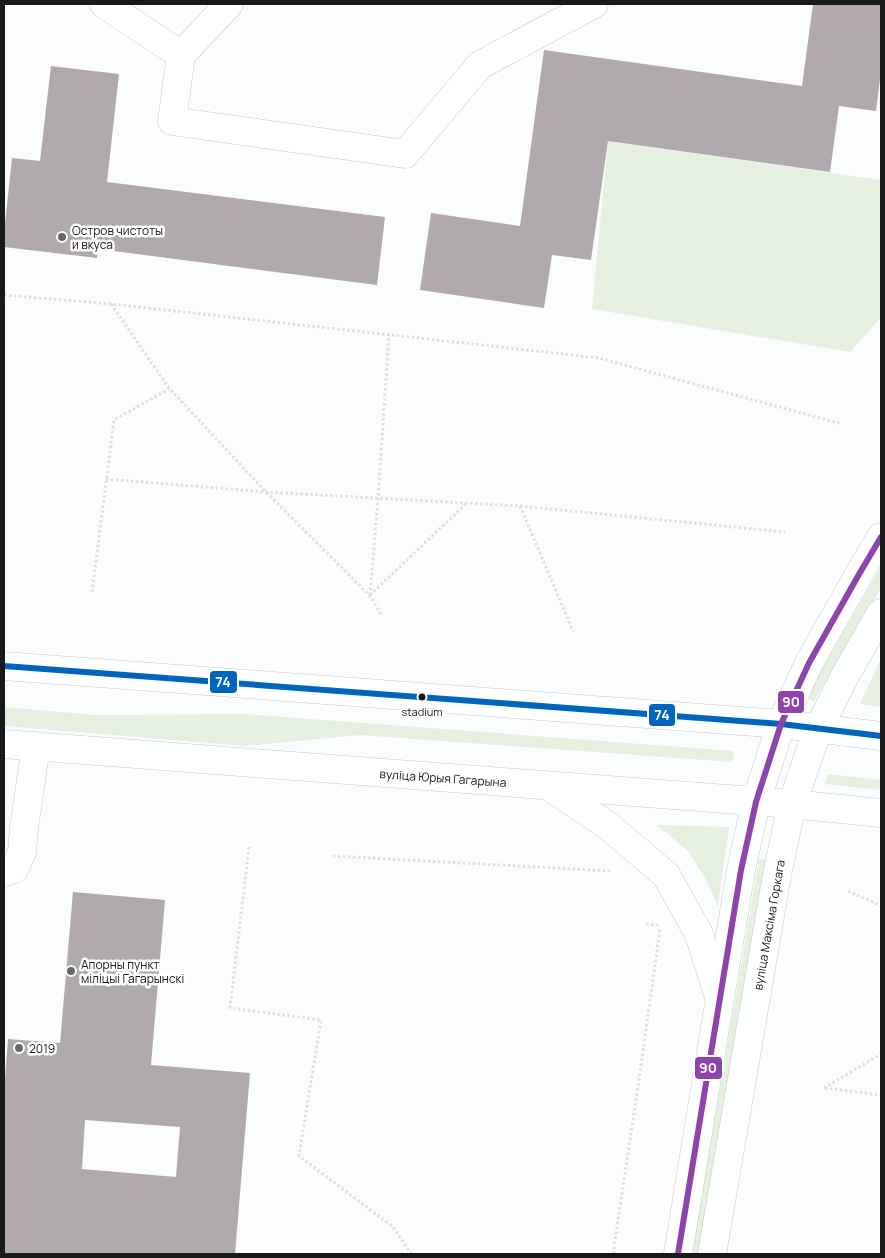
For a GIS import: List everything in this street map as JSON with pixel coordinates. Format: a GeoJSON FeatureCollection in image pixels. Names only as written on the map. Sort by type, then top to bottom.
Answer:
{"type":"FeatureCollection","features":[{"type":"Feature","properties":{"kind":"main road"},"geometry":{"type":"LineString","coordinates":[[104,4],[181,55]]}},
{"type":"Feature","properties":{"kind":"main road"},"geometry":{"type":"LineString","coordinates":[[229,4],[181,55],[172,121],[405,154],[480,66],[594,4]]}},
{"type":"Feature","properties":{"kind":"main road"},"geometry":{"type":"LineString","coordinates":[[678,1254],[741,870],[756,802],[781,724],[809,664],[881,537]]}},
{"type":"Feature","properties":{"kind":"main road","name":"вуліца Максіма Горкага"},"geometry":{"type":"LineString","coordinates":[[712,1254],[777,875],[792,804],[818,729],[846,674],[881,613]]}},
{"type":"Feature","properties":{"kind":"main road"},"geometry":{"type":"LineString","coordinates":[[4,666],[781,724],[881,736]]}},
{"type":"Feature","properties":{"kind":"main road","name":"вуліца Юрыя Гагарына"},"geometry":{"type":"LineString","coordinates":[[4,744],[792,804],[881,813]]}},
{"type":"Feature","properties":{"kind":"main road"},"geometry":{"type":"LineString","coordinates":[[4,872],[14,869],[22,852],[36,746]]}},
{"type":"Feature","properties":{"kind":"main road"},"geometry":{"type":"LineString","coordinates":[[549,786],[607,825],[666,875],[699,934],[720,997]]}},
{"type":"Feature","properties":{"kind":"path"},"geometry":{"type":"LineString","coordinates":[[4,295],[111,304],[599,358],[842,424]]}},
{"type":"Feature","properties":{"kind":"path"},"geometry":{"type":"LineString","coordinates":[[111,304],[169,388],[266,492],[370,596],[382,616]]}},
{"type":"Feature","properties":{"kind":"path"},"geometry":{"type":"LineString","coordinates":[[370,596],[389,335]]}},
{"type":"Feature","properties":{"kind":"path"},"geometry":{"type":"LineString","coordinates":[[92,592],[114,420],[169,388]]}},
{"type":"Feature","properties":{"kind":"path"},"geometry":{"type":"LineString","coordinates":[[106,479],[266,492],[520,506],[785,532]]}},
{"type":"Feature","properties":{"kind":"path"},"geometry":{"type":"LineString","coordinates":[[370,596],[467,503]]}},
{"type":"Feature","properties":{"kind":"path"},"geometry":{"type":"LineString","coordinates":[[520,506],[573,630]]}},
{"type":"Feature","properties":{"kind":"path"},"geometry":{"type":"LineString","coordinates":[[249,847],[230,1008],[321,1020],[299,1156],[393,1227],[411,1254]]}},
{"type":"Feature","properties":{"kind":"path"},"geometry":{"type":"LineString","coordinates":[[333,856],[617,872]]}},
{"type":"Feature","properties":{"kind":"path"},"geometry":{"type":"LineString","coordinates":[[848,891],[881,906]]}},
{"type":"Feature","properties":{"kind":"path"},"geometry":{"type":"LineString","coordinates":[[614,1254],[660,925],[646,924]]}},
{"type":"Feature","properties":{"kind":"path"},"geometry":{"type":"LineString","coordinates":[[881,1054],[824,1088],[881,1094]]}},
{"type":"Feature","properties":{"kind":"green space"},"geometry":{"type":"Polygon","coordinates":[[[608,141],[881,180],[881,317],[850,352],[592,309],[608,141]]]}},
{"type":"Feature","properties":{"kind":"green space"},"geometry":{"type":"Polygon","coordinates":[[[881,567],[881,588],[814,701],[805,698],[881,567]]]}},
{"type":"Feature","properties":{"kind":"green space"},"geometry":{"type":"Polygon","coordinates":[[[881,659],[881,707],[860,704],[881,659]]]}},
{"type":"Feature","properties":{"kind":"green space"},"geometry":{"type":"Polygon","coordinates":[[[4,707],[95,715],[244,714],[734,751],[732,762],[360,735],[245,746],[4,726],[4,707]]]}},
{"type":"Feature","properties":{"kind":"green space"},"geometry":{"type":"Polygon","coordinates":[[[828,774],[881,780],[881,790],[825,784],[828,774]]]}},
{"type":"Feature","properties":{"kind":"green space"},"geometry":{"type":"Polygon","coordinates":[[[657,825],[729,827],[718,906],[705,878],[688,851],[657,825]]]}},
{"type":"Feature","properties":{"kind":"green space"},"geometry":{"type":"Polygon","coordinates":[[[759,859],[768,860],[701,1254],[692,1254],[759,859]]]}},
{"type":"Feature","properties":{"kind":"building"},"geometry":{"type":"Polygon","coordinates":[[[813,4],[881,4],[881,71],[876,111],[839,106],[830,172],[608,141],[591,260],[552,255],[544,308],[420,290],[431,213],[520,226],[544,50],[802,86],[813,4]]]}},
{"type":"Feature","properties":{"kind":"building"},"geometry":{"type":"Polygon","coordinates":[[[51,66],[119,74],[107,182],[385,217],[377,285],[98,249],[97,258],[4,247],[12,158],[40,161],[51,66]]]}},
{"type":"Feature","properties":{"kind":"building"},"geometry":{"type":"Polygon","coordinates":[[[73,892],[165,900],[151,1065],[250,1073],[235,1254],[4,1254],[4,1091],[8,1039],[60,1043],[73,892]],[[85,1120],[82,1169],[176,1177],[180,1127],[85,1120]]]}},
{"type":"Feature","properties":{"kind":"transit line","name":"90"},"geometry":{"type":"LineString","coordinates":[[678,1254],[741,870],[756,802],[781,724],[809,663],[881,537]]}},
{"type":"Feature","properties":{"kind":"transit line","name":"74"},"geometry":{"type":"LineString","coordinates":[[4,666],[781,724],[881,736]]}},
{"type":"Feature","properties":{"kind":"place","name":"Остров чистоты и вкуса"},"geometry":{"type":"Point","coordinates":[62,237]}},
{"type":"Feature","properties":{"kind":"place","name":"stadium"},"geometry":{"type":"Point","coordinates":[422,697]}},
{"type":"Feature","properties":{"kind":"place","name":"Апорны пункт міліцыі Гагарынскі"},"geometry":{"type":"Point","coordinates":[71,971]}},
{"type":"Feature","properties":{"kind":"place","name":"2019"},"geometry":{"type":"Point","coordinates":[19,1048]}}]}
